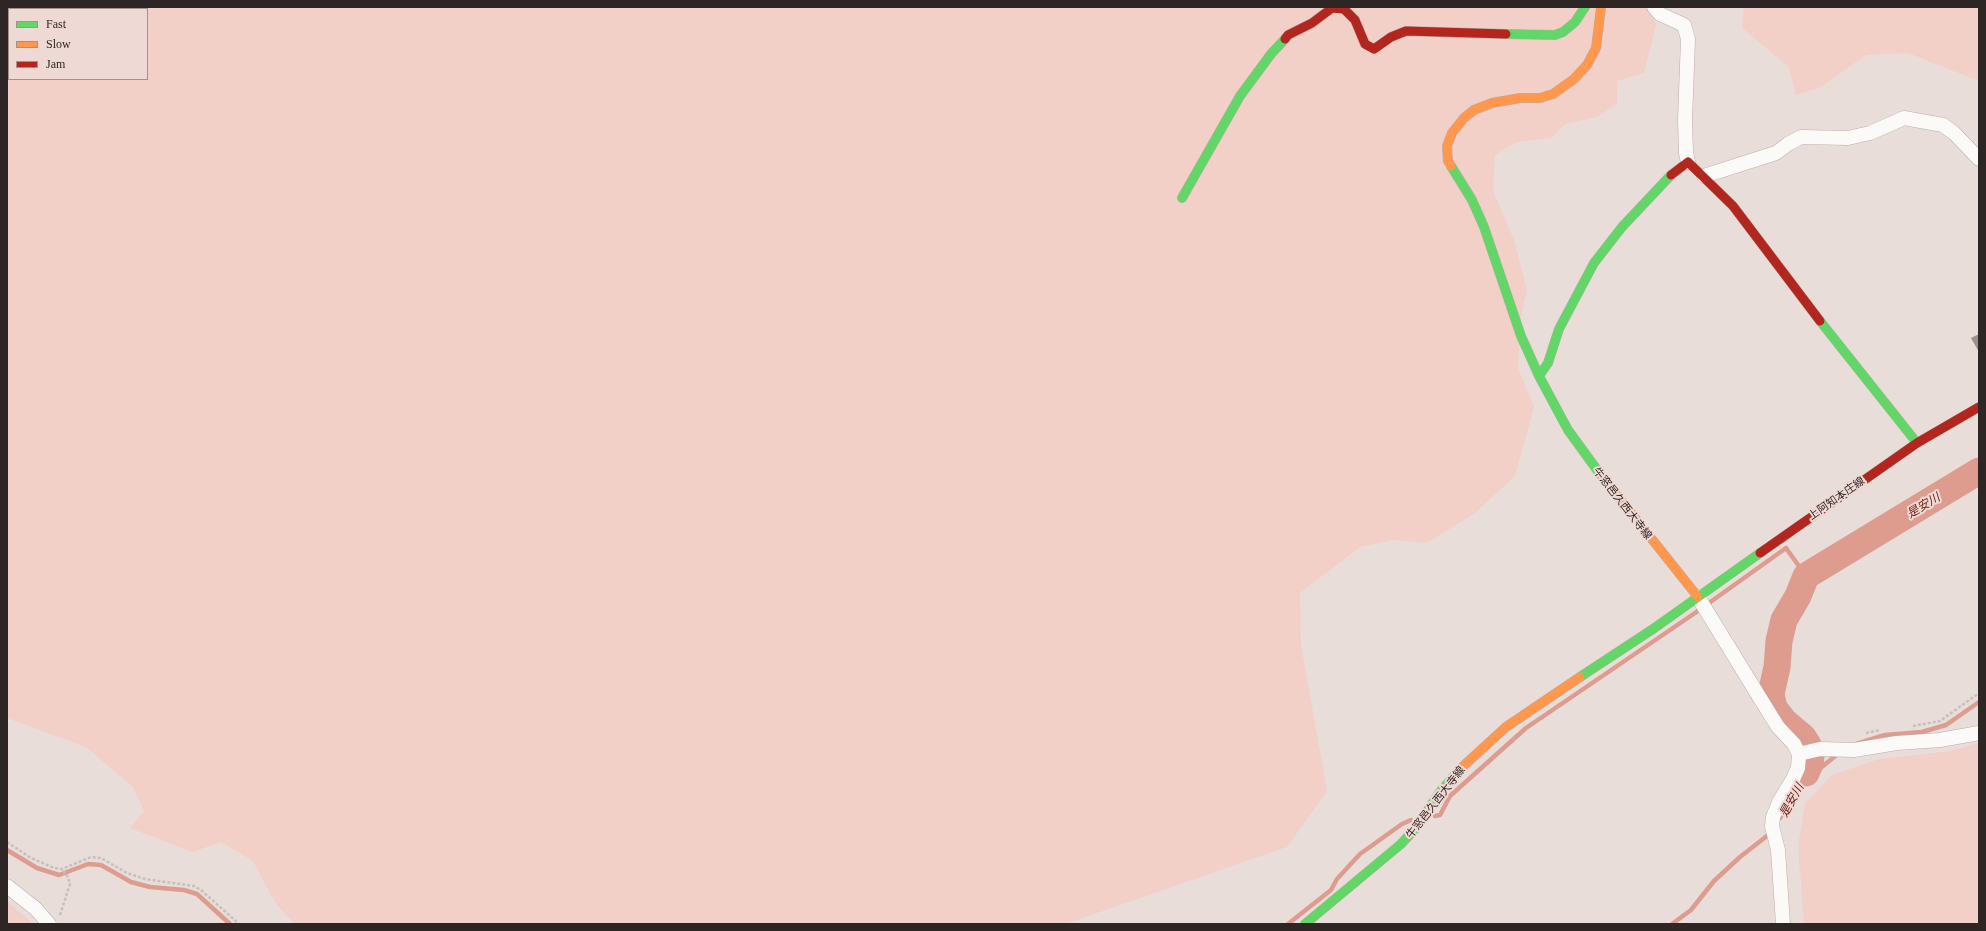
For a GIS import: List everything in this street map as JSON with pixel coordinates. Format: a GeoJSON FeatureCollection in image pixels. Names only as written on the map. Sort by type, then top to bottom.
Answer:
{"type":"FeatureCollection","features":[{"type":"Feature","properties":{"kind":"main road"},"geometry":{"type":"LineString","coordinates":[[1182,198],[1240,96],[1271,54],[1288,35],[1312,23],[1332,8],[1344,9],[1355,20],[1365,44],[1374,49],[1391,37],[1406,31],[1555,35],[1563,32],[1575,22],[1585,7]]}},
{"type":"Feature","properties":{"kind":"main road","name":"牛窓邑久西大寺線"},"geometry":{"type":"LineString","coordinates":[[1305,924],[1401,844],[1459,770],[1506,727],[1653,629],[1698,597],[1599,472],[1568,430],[1538,376],[1516,321],[1484,227],[1472,200],[1448,161],[1447,146],[1452,132],[1474,110],[1492,103],[1520,98],[1540,98],[1553,94],[1574,79],[1587,65],[1596,48],[1600,26],[1601,7]]}},
{"type":"Feature","properties":{"kind":"main road"},"geometry":{"type":"LineString","coordinates":[[1538,376],[1548,363],[1559,329],[1594,263],[1622,227],[1673,173],[1688,162],[1733,206],[1792,285],[1917,444]]}},
{"type":"Feature","properties":{"kind":"main road","name":"上阿知本庄線"},"geometry":{"type":"LineString","coordinates":[[1698,597],[1848,490],[1917,444],[1979,407]]}},
{"type":"Feature","properties":{"kind":"street"},"geometry":{"type":"LineString","coordinates":[[1654,7],[1660,14],[1684,25],[1688,38],[1685,120],[1686,153],[1688,162]]}},
{"type":"Feature","properties":{"kind":"street"},"geometry":{"type":"LineString","coordinates":[[1704,176],[1776,153],[1801,137],[1848,138],[1870,132],[1904,118],[1943,125],[1954,133],[1979,159]]}},
{"type":"Feature","properties":{"kind":"street"},"geometry":{"type":"LineString","coordinates":[[1698,597],[1758,697],[1778,727],[1802,752]]}},
{"type":"Feature","properties":{"kind":"street"},"geometry":{"type":"LineString","coordinates":[[1802,752],[1820,748],[1849,750],[1897,743],[1940,740],[1979,732]]}},
{"type":"Feature","properties":{"kind":"street"},"geometry":{"type":"LineString","coordinates":[[1784,924],[1778,850],[1773,832],[1773,817],[1779,802],[1798,768],[1802,752]]}},
{"type":"Feature","properties":{"kind":"street"},"geometry":{"type":"LineString","coordinates":[[7,886],[54,921]]}},
{"type":"Feature","properties":{"kind":"path"},"geometry":{"type":"LineString","coordinates":[[1907,727],[1940,721],[1979,693]]}},
{"type":"Feature","properties":{"kind":"path"},"geometry":{"type":"LineString","coordinates":[[1860,735],[1871,731],[1885,729]]}},
{"type":"Feature","properties":{"kind":"path"},"geometry":{"type":"LineString","coordinates":[[7,842],[31,858],[54,868],[62,869],[91,857],[96,857],[101,858],[127,873],[145,879],[194,886],[202,890],[239,924]]}},
{"type":"Feature","properties":{"kind":"path"},"geometry":{"type":"LineString","coordinates":[[54,921],[70,884],[68,877],[62,869]]}},
{"type":"Feature","properties":{"kind":"shaded area"},"geometry":{"type":"Polygon","coordinates":[[[7,7],[1651,7],[1656,25],[1644,73],[1617,81],[1617,104],[1597,117],[1565,124],[1552,138],[1516,142],[1495,155],[1493,191],[1514,240],[1527,290],[1521,317],[1518,368],[1534,407],[1515,476],[1475,513],[1427,543],[1393,540],[1360,547],[1300,593],[1301,645],[1327,791],[1287,847],[1065,924],[295,924],[276,904],[253,861],[221,842],[193,852],[130,828],[144,811],[133,787],[86,747],[7,718],[7,7]]]}},
{"type":"Feature","properties":{"kind":"shaded area"},"geometry":{"type":"Polygon","coordinates":[[[1744,7],[1979,7],[1979,81],[1908,53],[1866,55],[1821,87],[1796,95],[1789,67],[1742,28],[1744,7]]]}},
{"type":"Feature","properties":{"kind":"shaded area"},"geometry":{"type":"Polygon","coordinates":[[[1979,743],[1979,924],[1804,924],[1798,846],[1805,804],[1832,775],[1879,759],[1951,751],[1979,743]]]}},
{"type":"Feature","properties":{"kind":"shaded area"},"geometry":{"type":"Polygon","coordinates":[[[7,901],[31,922],[31,924],[7,924],[7,901]]]}},
{"type":"Feature","properties":{"kind":"building"},"geometry":{"type":"Polygon","coordinates":[[[1979,334],[1979,352],[1971,338],[1979,334]]]}},
{"type":"Feature","properties":{"kind":"waterway"},"geometry":{"type":"LineString","coordinates":[[1806,773],[1810,764],[1811,756],[1808,745],[1803,737],[1784,721],[1774,708],[1771,694],[1777,667],[1779,641],[1784,620],[1798,596],[1806,576],[1979,471]]}},
{"type":"Feature","properties":{"kind":"waterway"},"geometry":{"type":"LineString","coordinates":[[1435,816],[1440,815],[1450,796],[1526,728],[1695,613],[1786,548],[1806,576]]}},
{"type":"Feature","properties":{"kind":"waterway","name":"是安川"},"geometry":{"type":"LineString","coordinates":[[1856,744],[1885,735],[1922,732],[1946,725],[1979,702]]}},
{"type":"Feature","properties":{"kind":"waterway","name":"是安川"},"geometry":{"type":"LineString","coordinates":[[1780,818],[1806,773],[1818,770],[1839,753]]}},
{"type":"Feature","properties":{"kind":"waterway"},"geometry":{"type":"LineString","coordinates":[[1288,924],[1331,890],[1337,879],[1360,854],[1402,824],[1411,820]]}},
{"type":"Feature","properties":{"kind":"waterway","name":"是安川"},"geometry":{"type":"LineString","coordinates":[[1672,924],[1691,910],[1714,881],[1740,857],[1772,832]]}},
{"type":"Feature","properties":{"kind":"waterway"},"geometry":{"type":"LineString","coordinates":[[7,850],[37,868],[59,875],[88,864],[101,865],[131,882],[150,887],[184,890],[197,894],[230,924]]}},
{"type":"Feature","properties":{"kind":"traffic: fast"},"geometry":{"type":"LineString","coordinates":[[1506,34],[1555,35],[1563,32],[1575,22],[1585,7]]}},
{"type":"Feature","properties":{"kind":"traffic: fast"},"geometry":{"type":"LineString","coordinates":[[1182,198],[1240,96],[1271,54],[1285,39]]}},
{"type":"Feature","properties":{"kind":"traffic: fast"},"geometry":{"type":"LineString","coordinates":[[1451,166],[1472,200],[1484,227],[1521,336],[1539,376],[1568,430],[1600,474]]}},
{"type":"Feature","properties":{"kind":"traffic: fast"},"geometry":{"type":"LineString","coordinates":[[1539,376],[1548,363],[1559,329],[1594,263],[1622,227],[1671,175]]}},
{"type":"Feature","properties":{"kind":"traffic: fast"},"geometry":{"type":"LineString","coordinates":[[1820,321],[1917,443]]}},
{"type":"Feature","properties":{"kind":"traffic: fast"},"geometry":{"type":"LineString","coordinates":[[1580,677],[1653,629],[1760,553]]}},
{"type":"Feature","properties":{"kind":"traffic: fast"},"geometry":{"type":"LineString","coordinates":[[1305,924],[1401,844],[1415,829],[1440,792],[1459,770]]}},
{"type":"Feature","properties":{"kind":"traffic: slow"},"geometry":{"type":"LineString","coordinates":[[1451,166],[1448,161],[1447,146],[1452,133],[1464,118],[1474,110],[1492,103],[1520,98],[1540,98],[1553,94],[1574,79],[1587,65],[1596,48],[1601,7]]}},
{"type":"Feature","properties":{"kind":"traffic: slow"},"geometry":{"type":"LineString","coordinates":[[1600,474],[1698,597]]}},
{"type":"Feature","properties":{"kind":"traffic: slow"},"geometry":{"type":"LineString","coordinates":[[1459,770],[1506,727],[1580,677]]}},
{"type":"Feature","properties":{"kind":"traffic: jam"},"geometry":{"type":"LineString","coordinates":[[1285,39],[1288,35],[1312,23],[1332,8],[1344,9],[1355,20],[1365,44],[1374,49],[1391,37],[1406,31],[1506,34]]}},
{"type":"Feature","properties":{"kind":"traffic: jam"},"geometry":{"type":"LineString","coordinates":[[1671,175],[1688,162],[1733,206],[1820,321]]}},
{"type":"Feature","properties":{"kind":"traffic: jam"},"geometry":{"type":"LineString","coordinates":[[1760,553],[1917,443],[1979,407]]}}]}
